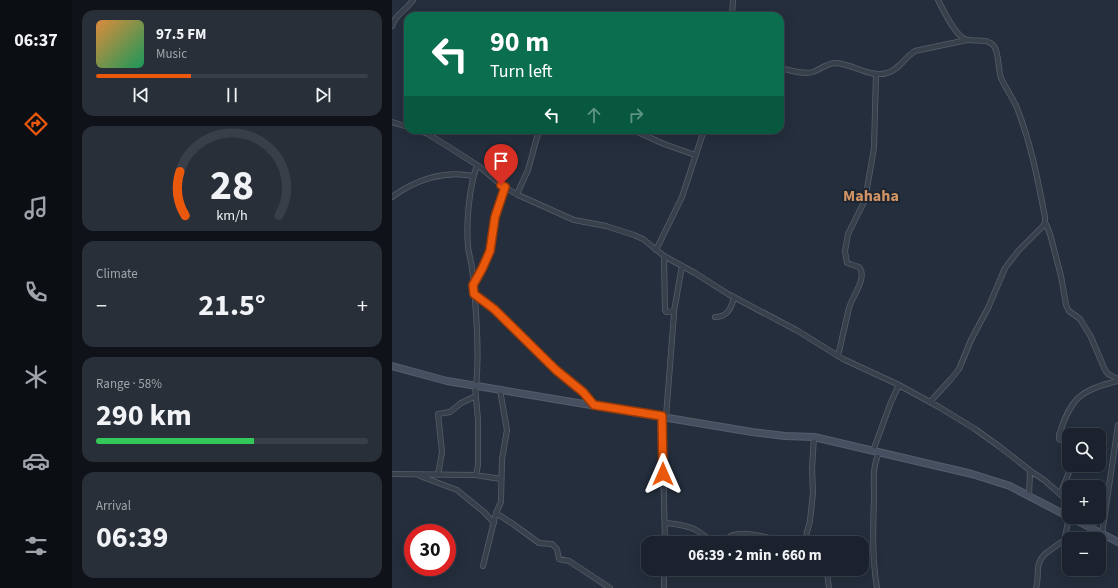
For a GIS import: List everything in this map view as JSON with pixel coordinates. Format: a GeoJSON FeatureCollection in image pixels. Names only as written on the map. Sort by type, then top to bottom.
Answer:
{"type":"FeatureCollection","features":[{"type":"Feature","properties":{"kind":"main road"},"geometry":{"type":"LineString","coordinates":[[392,366],[446,381],[664,416],[752,432],[814,438],[951,468],[1010,486],[1062,513]]}},
{"type":"Feature","properties":{"kind":"main road"},"geometry":{"type":"LineString","coordinates":[[1083,524],[1098,532]]}},
{"type":"Feature","properties":{"kind":"main road"},"geometry":{"type":"LineString","coordinates":[[1108,537],[1118,542]]}},
{"type":"Feature","properties":{"kind":"street"},"geometry":{"type":"LineString","coordinates":[[392,26],[395,17],[409,6],[413,0]]}},
{"type":"Feature","properties":{"kind":"street"},"geometry":{"type":"LineString","coordinates":[[732,12],[733,0]]}},
{"type":"Feature","properties":{"kind":"street"},"geometry":{"type":"LineString","coordinates":[[938,0],[957,33],[967,40]]}},
{"type":"Feature","properties":{"kind":"street"},"geometry":{"type":"LineString","coordinates":[[784,69],[809,72],[835,63],[855,67],[876,74],[884,74],[897,68],[910,54],[915,51],[967,40],[986,41],[990,43],[996,50],[997,62],[1002,79],[1017,108],[1024,130],[1037,178],[1045,222],[1062,276],[1066,305],[1069,311],[1080,320],[1091,337],[1105,370],[1108,374],[1118,380]]}},
{"type":"Feature","properties":{"kind":"street"},"geometry":{"type":"LineString","coordinates":[[838,356],[849,308],[859,287],[862,274],[861,268],[847,263],[845,251],[848,234],[865,200],[870,175],[874,148],[876,74]]}},
{"type":"Feature","properties":{"kind":"street"},"geometry":{"type":"LineString","coordinates":[[392,122],[404,125]]}},
{"type":"Feature","properties":{"kind":"street"},"geometry":{"type":"LineString","coordinates":[[425,134],[477,165],[505,187],[517,194],[574,220],[606,226],[643,239],[664,256],[734,298],[798,331],[838,356],[899,385],[975,429],[1044,480],[1060,494],[1069,472]]}},
{"type":"Feature","properties":{"kind":"street"},"geometry":{"type":"LineString","coordinates":[[517,194],[528,170],[538,134]]}},
{"type":"Feature","properties":{"kind":"street"},"geometry":{"type":"LineString","coordinates":[[642,134],[695,155]]}},
{"type":"Feature","properties":{"kind":"street"},"geometry":{"type":"LineString","coordinates":[[656,250],[682,197],[703,134]]}},
{"type":"Feature","properties":{"kind":"street"},"geometry":{"type":"LineString","coordinates":[[476,475],[478,470],[476,386],[478,371],[472,267],[468,246],[468,215],[472,181],[477,165]]}},
{"type":"Feature","properties":{"kind":"street"},"geometry":{"type":"LineString","coordinates":[[392,198],[414,183],[439,175],[457,174],[474,176]]}},
{"type":"Feature","properties":{"kind":"street"},"geometry":{"type":"LineString","coordinates":[[473,285],[490,251],[495,217],[505,187]]}},
{"type":"Feature","properties":{"kind":"street"},"geometry":{"type":"LineString","coordinates":[[930,402],[951,380],[959,369],[1005,268],[1019,250],[1043,226],[1045,222]]}},
{"type":"Feature","properties":{"kind":"street"},"geometry":{"type":"LineString","coordinates":[[664,256],[665,310],[666,312],[674,311]]}},
{"type":"Feature","properties":{"kind":"street"},"geometry":{"type":"LineString","coordinates":[[665,536],[666,523],[663,486],[664,416],[674,311],[682,266]]}},
{"type":"Feature","properties":{"kind":"street"},"geometry":{"type":"LineString","coordinates":[[474,294],[494,309],[556,370],[583,392],[594,405]]}},
{"type":"Feature","properties":{"kind":"street"},"geometry":{"type":"LineString","coordinates":[[715,317],[720,317],[729,311],[734,298]]}},
{"type":"Feature","properties":{"kind":"street"},"geometry":{"type":"LineString","coordinates":[[1062,442],[1059,435],[1069,410],[1075,401],[1091,389],[1118,380]]}},
{"type":"Feature","properties":{"kind":"street"},"geometry":{"type":"LineString","coordinates":[[876,588],[873,541],[874,471],[877,458],[876,452],[891,402],[899,385]]}},
{"type":"Feature","properties":{"kind":"street"},"geometry":{"type":"LineString","coordinates":[[483,566],[496,513],[501,502],[502,459],[507,430],[500,390]]}},
{"type":"Feature","properties":{"kind":"street"},"geometry":{"type":"LineString","coordinates":[[438,475],[442,452],[438,414],[450,412],[461,403],[476,396]]}},
{"type":"Feature","properties":{"kind":"street"},"geometry":{"type":"LineString","coordinates":[[1100,532],[1118,425]]}},
{"type":"Feature","properties":{"kind":"street"},"geometry":{"type":"LineString","coordinates":[[806,536],[810,521],[813,493],[812,468],[814,438]]}},
{"type":"Feature","properties":{"kind":"street"},"geometry":{"type":"LineString","coordinates":[[1029,496],[1030,471]]}},
{"type":"Feature","properties":{"kind":"street"},"geometry":{"type":"LineString","coordinates":[[392,474],[476,475],[501,479]]}},
{"type":"Feature","properties":{"kind":"street"},"geometry":{"type":"LineString","coordinates":[[416,474],[457,490],[484,512],[494,523]]}},
{"type":"Feature","properties":{"kind":"street"},"geometry":{"type":"LineString","coordinates":[[496,513],[539,543],[552,544],[557,549],[559,559],[569,561],[610,588]]}},
{"type":"Feature","properties":{"kind":"street"},"geometry":{"type":"LineString","coordinates":[[666,523],[691,528],[704,536]]}},
{"type":"Feature","properties":{"kind":"street"},"geometry":{"type":"LineString","coordinates":[[1091,524],[1099,532]]}},
{"type":"Feature","properties":{"kind":"street"},"geometry":{"type":"LineString","coordinates":[[730,536],[735,534],[749,534],[758,536]]}},
{"type":"Feature","properties":{"kind":"street"},"geometry":{"type":"LineString","coordinates":[[1036,588],[1038,582],[1037,567],[1041,557],[1062,542]]}},
{"type":"Feature","properties":{"kind":"street"},"geometry":{"type":"LineString","coordinates":[[664,576],[664,588]]}},
{"type":"Feature","properties":{"kind":"street"},"geometry":{"type":"LineString","coordinates":[[827,576],[829,588]]}},
{"type":"Feature","properties":{"kind":"district","name":"Mahaha"},"geometry":{"type":"Point","coordinates":[871,195]}},
{"type":"Feature","properties":{"kind":"route"},"geometry":{"type":"LineString","coordinates":[[501,185],[505,187],[495,217],[490,251],[473,285],[474,294],[494,309],[556,370],[583,392],[594,405],[662,416],[663,474]]}}]}
